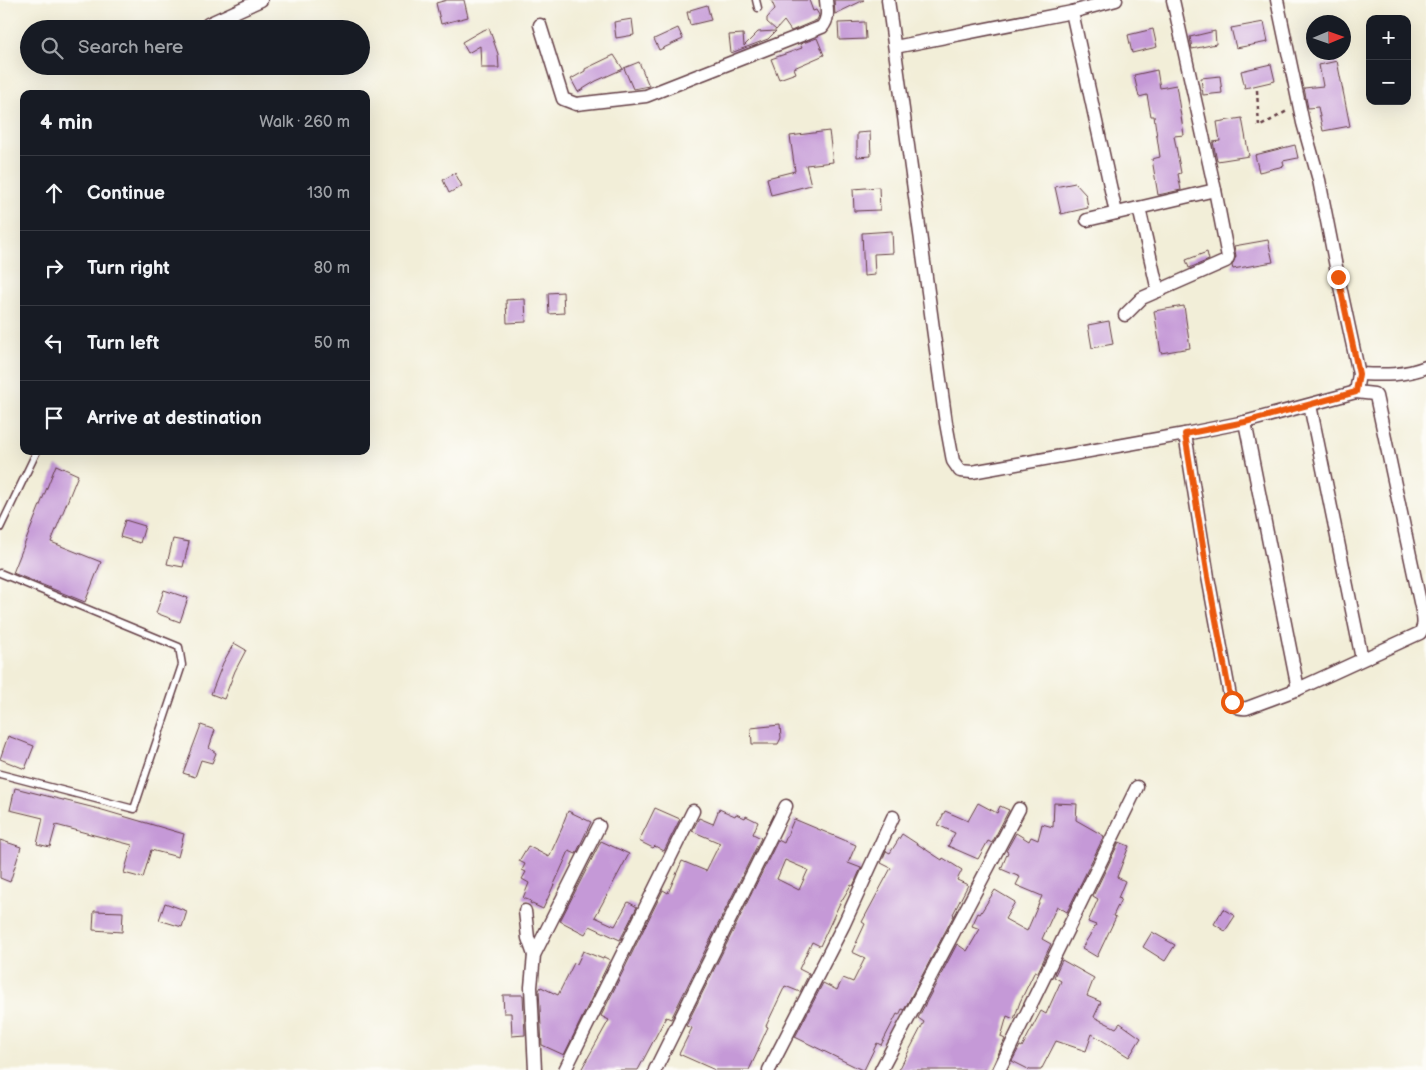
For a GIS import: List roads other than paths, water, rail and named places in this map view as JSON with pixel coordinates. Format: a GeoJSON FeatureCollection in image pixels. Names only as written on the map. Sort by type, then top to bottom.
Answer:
{"type":"FeatureCollection","features":[{"type":"Feature","properties":{"kind":"street"},"geometry":{"type":"LineString","coordinates":[[540,25],[563,99],[569,103],[576,104],[646,96],[822,27],[828,16],[826,0]]}},
{"type":"Feature","properties":{"kind":"street"},"geometry":{"type":"LineString","coordinates":[[888,0],[946,423],[953,461],[960,471],[972,472],[1185,434],[1245,422],[1356,392],[1370,392],[1376,396],[1424,625],[1420,633],[1298,689],[1247,708],[1238,709],[1235,707],[1230,696],[1208,577],[1185,434]]}},
{"type":"Feature","properties":{"kind":"street"},"geometry":{"type":"LineString","coordinates":[[895,47],[1072,12],[1116,0]]}},
{"type":"Feature","properties":{"kind":"street"},"geometry":{"type":"LineString","coordinates":[[1125,315],[1142,298],[1227,260],[1215,190],[1173,0]]}},
{"type":"Feature","properties":{"kind":"street"},"geometry":{"type":"LineString","coordinates":[[1277,0],[1359,374],[1356,392]]}},
{"type":"Feature","properties":{"kind":"street"},"geometry":{"type":"LineString","coordinates":[[216,20],[256,1]]}},
{"type":"Feature","properties":{"kind":"street"},"geometry":{"type":"LineString","coordinates":[[1072,12],[1116,213]]}},
{"type":"Feature","properties":{"kind":"street"},"geometry":{"type":"LineString","coordinates":[[1087,220],[1215,190]]}},
{"type":"Feature","properties":{"kind":"street"},"geometry":{"type":"LineString","coordinates":[[1139,208],[1158,291]]}},
{"type":"Feature","properties":{"kind":"street"},"geometry":{"type":"LineString","coordinates":[[1359,374],[1388,376],[1426,367]]}},
{"type":"Feature","properties":{"kind":"street"},"geometry":{"type":"LineString","coordinates":[[1310,405],[1362,659]]}},
{"type":"Feature","properties":{"kind":"street"},"geometry":{"type":"LineString","coordinates":[[1245,422],[1298,689]]}},
{"type":"Feature","properties":{"kind":"street"},"geometry":{"type":"LineString","coordinates":[[999,1070],[1137,787]]}},
{"type":"Feature","properties":{"kind":"street"},"geometry":{"type":"LineString","coordinates":[[655,1070],[786,806]]}},
{"type":"Feature","properties":{"kind":"street"},"geometry":{"type":"LineString","coordinates":[[881,1070],[1019,809]]}},
{"type":"Feature","properties":{"kind":"street"},"geometry":{"type":"LineString","coordinates":[[565,1070],[693,812]]}},
{"type":"Feature","properties":{"kind":"street"},"geometry":{"type":"LineString","coordinates":[[769,1070],[844,924],[893,817]]}},
{"type":"Feature","properties":{"kind":"street"},"geometry":{"type":"LineString","coordinates":[[534,955],[599,826]]}},
{"type":"Feature","properties":{"kind":"street"},"geometry":{"type":"LineString","coordinates":[[525,911],[528,938],[534,955],[532,987],[535,1070]]}},
{"type":"Feature","properties":{"kind":"lane"},"geometry":{"type":"LineString","coordinates":[[756,0],[758,8]]}},
{"type":"Feature","properties":{"kind":"lane"},"geometry":{"type":"LineString","coordinates":[[0,528],[35,455]]}},
{"type":"Feature","properties":{"kind":"lane"},"geometry":{"type":"LineString","coordinates":[[0,573],[179,647],[182,665],[134,809],[0,774]]}}]}
